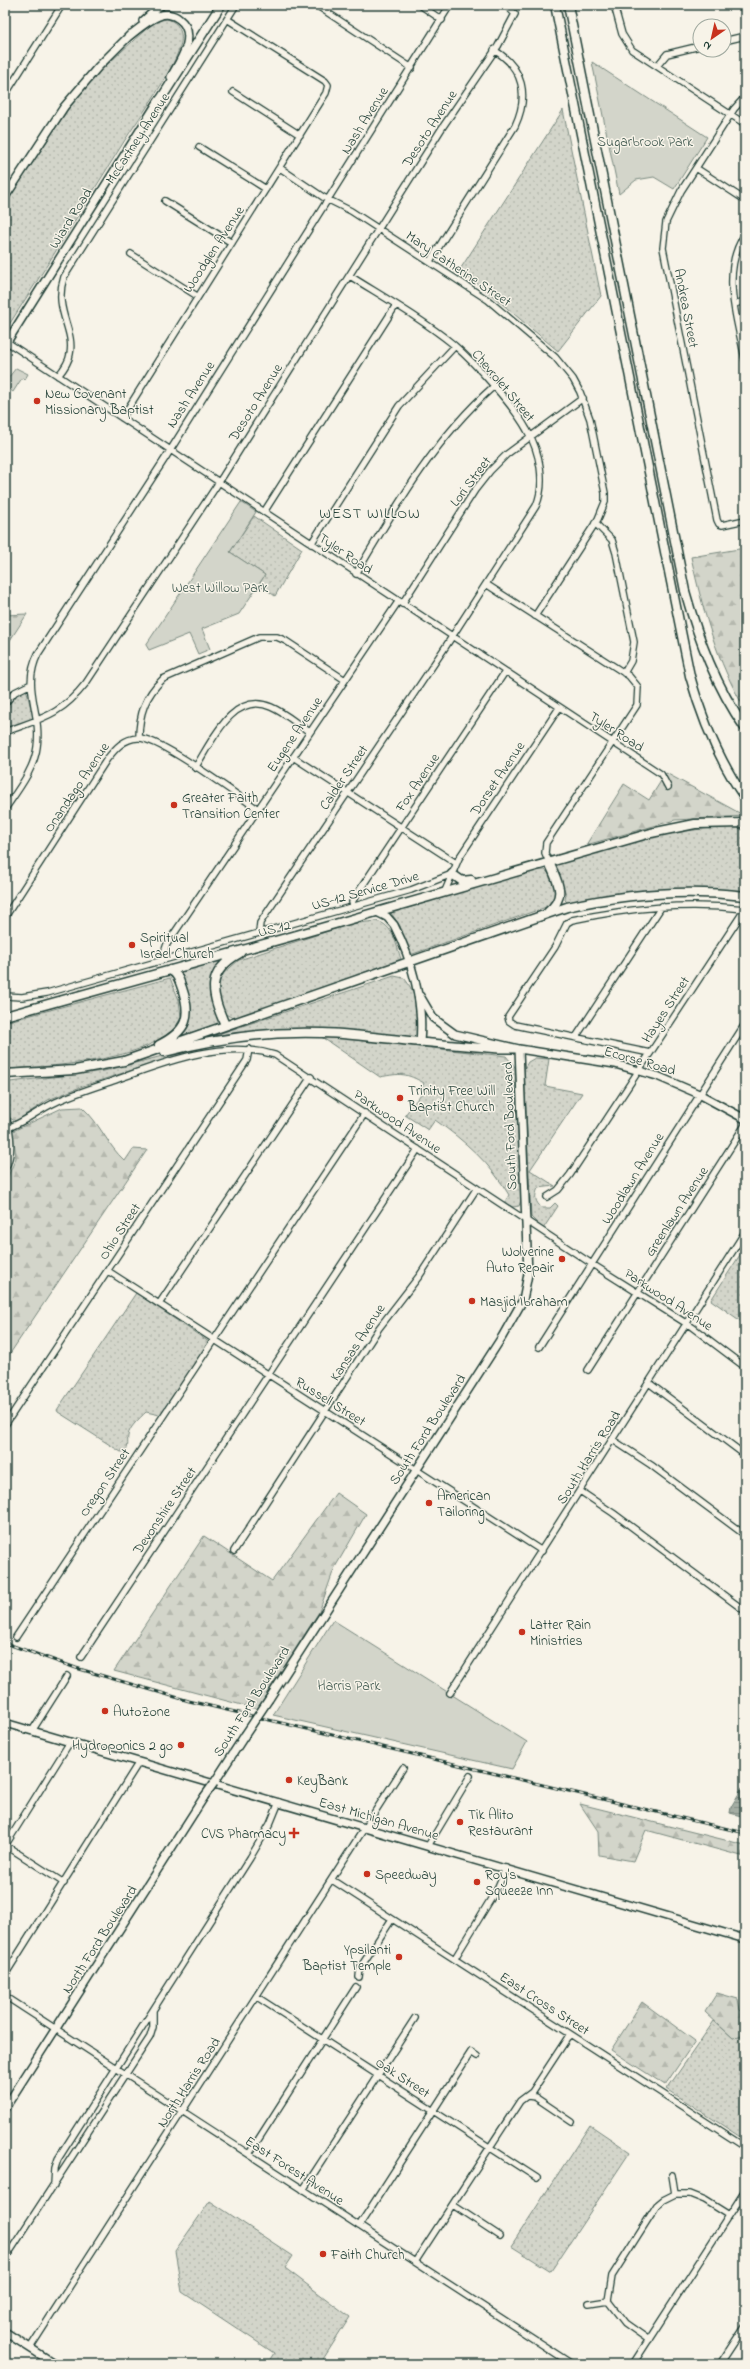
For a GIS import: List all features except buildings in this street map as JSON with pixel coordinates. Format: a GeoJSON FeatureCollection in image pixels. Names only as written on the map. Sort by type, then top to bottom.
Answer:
{"type":"FeatureCollection","features":[{"type":"Feature","properties":{"kind":"highway"},"geometry":{"type":"LineString","coordinates":[[157,105],[221,5]]}},
{"type":"Feature","properties":{"kind":"highway"},"geometry":{"type":"LineString","coordinates":[[555,5],[690,676],[713,741],[728,771],[745,798]]}},
{"type":"Feature","properties":{"kind":"highway"},"geometry":{"type":"LineString","coordinates":[[568,5],[685,591],[709,665],[745,728]]}},
{"type":"Feature","properties":{"kind":"highway","name":"US 12"},"geometry":{"type":"LineString","coordinates":[[5,1016],[377,912],[673,827],[735,822],[745,823]]}},
{"type":"Feature","properties":{"kind":"highway"},"geometry":{"type":"LineString","coordinates":[[545,914],[555,906],[560,897],[559,887],[549,862]]}},
{"type":"Feature","properties":{"kind":"highway"},"geometry":{"type":"LineString","coordinates":[[452,873],[459,880],[467,881],[528,865],[534,866]]}},
{"type":"Feature","properties":{"kind":"highway"},"geometry":{"type":"LineString","coordinates":[[124,1061],[545,914],[598,900],[640,895],[679,893],[745,896]]}},
{"type":"Feature","properties":{"kind":"highway"},"geometry":{"type":"LineString","coordinates":[[225,1025],[214,999],[213,982],[227,962],[251,947]]}},
{"type":"Feature","properties":{"kind":"highway"},"geometry":{"type":"LineString","coordinates":[[124,1061],[171,1038],[186,1021],[188,1007],[186,999],[177,976],[170,970]]}},
{"type":"Feature","properties":{"kind":"highway"},"geometry":{"type":"LineString","coordinates":[[5,1074],[75,1070],[124,1061],[229,1037],[280,1033],[324,1032],[420,1042]]}},
{"type":"Feature","properties":{"kind":"main road"},"geometry":{"type":"LineString","coordinates":[[5,197],[28,161],[81,86],[161,5]]}},
{"type":"Feature","properties":{"kind":"main road","name":"Wiard Road"},"geometry":{"type":"LineString","coordinates":[[6,344],[157,105],[186,48],[188,40],[186,27],[177,17],[163,15],[152,19],[128,37]]}},
{"type":"Feature","properties":{"kind":"main road"},"geometry":{"type":"LineString","coordinates":[[5,190],[28,161]]}},
{"type":"Feature","properties":{"kind":"main road","name":"Ecorse Road"},"geometry":{"type":"LineString","coordinates":[[377,912],[387,917],[394,925],[419,995],[433,1018],[455,1034],[519,1048],[608,1063],[657,1076],[699,1094],[745,1119]]}},
{"type":"Feature","properties":{"kind":"main road","name":"Ecorse Road"},"geometry":{"type":"LineString","coordinates":[[419,995],[420,1042],[499,1050],[519,1048]]}},
{"type":"Feature","properties":{"kind":"main road","name":"South Ford Boulevard"},"geometry":{"type":"LineString","coordinates":[[214,1783],[505,1331],[523,1300],[528,1274],[519,1048]]}},
{"type":"Feature","properties":{"kind":"main road","name":"East Michigan Avenue"},"geometry":{"type":"LineString","coordinates":[[5,1723],[745,1938]]}},
{"type":"Feature","properties":{"kind":"main road","name":"North Ford Boulevard"},"geometry":{"type":"LineString","coordinates":[[5,2108],[214,1783]]}},
{"type":"Feature","properties":{"kind":"main road"},"geometry":{"type":"LineString","coordinates":[[5,2332],[55,2364]]}},
{"type":"Feature","properties":{"kind":"street"},"geometry":{"type":"LineString","coordinates":[[5,95],[62,5]]}},
{"type":"Feature","properties":{"kind":"street","name":"McCartney Avenue"},"geometry":{"type":"LineString","coordinates":[[58,376],[70,354],[70,345],[61,307],[61,286],[64,277],[236,5]]}},
{"type":"Feature","properties":{"kind":"street"},"geometry":{"type":"LineString","coordinates":[[316,5],[412,68]]}},
{"type":"Feature","properties":{"kind":"street"},"geometry":{"type":"LineString","coordinates":[[420,5],[442,20]]}},
{"type":"Feature","properties":{"kind":"street","name":"Nash Avenue"},"geometry":{"type":"LineString","coordinates":[[5,809],[31,766],[37,746],[37,721],[29,684],[33,664],[38,654],[329,200],[450,5]]}},
{"type":"Feature","properties":{"kind":"street"},"geometry":{"type":"LineString","coordinates":[[614,5],[617,19],[627,43],[632,50],[745,124]]}},
{"type":"Feature","properties":{"kind":"street","name":"Desoto Avenue"},"geometry":{"type":"LineString","coordinates":[[5,732],[37,721],[65,706],[86,683],[218,482],[380,229],[442,128],[494,50],[515,14],[507,6]]}},
{"type":"Feature","properties":{"kind":"street","name":"Woodglen Avenue"},"geometry":{"type":"LineString","coordinates":[[122,418],[197,296],[280,168],[326,93],[328,85],[325,81],[227,19]]}},
{"type":"Feature","properties":{"kind":"street"},"geometry":{"type":"LineString","coordinates":[[732,39],[745,36]]}},
{"type":"Feature","properties":{"kind":"street"},"geometry":{"type":"LineString","coordinates":[[657,66],[667,54],[692,48]]}},
{"type":"Feature","properties":{"kind":"street"},"geometry":{"type":"LineString","coordinates":[[430,261],[515,126],[522,110],[524,98],[519,77],[512,66],[494,50]]}},
{"type":"Feature","properties":{"kind":"street"},"geometry":{"type":"LineString","coordinates":[[233,92],[300,135]]}},
{"type":"Feature","properties":{"kind":"street","name":"Andrea Street"},"geometry":{"type":"LineString","coordinates":[[745,97],[730,115],[669,212],[663,248],[718,524],[745,520]]}},
{"type":"Feature","properties":{"kind":"street"},"geometry":{"type":"LineString","coordinates":[[199,146],[266,189]]}},
{"type":"Feature","properties":{"kind":"street","name":"Mary Catherine Street"},"geometry":{"type":"LineString","coordinates":[[280,168],[329,200],[380,229],[488,300],[549,352],[573,379],[583,398],[605,492],[603,511],[535,616]]}},
{"type":"Feature","properties":{"kind":"street"},"geometry":{"type":"LineString","coordinates":[[696,168],[745,200]]}},
{"type":"Feature","properties":{"kind":"street"},"geometry":{"type":"LineString","coordinates":[[164,201],[232,243]]}},
{"type":"Feature","properties":{"kind":"street"},"geometry":{"type":"LineString","coordinates":[[745,234],[736,252],[732,267],[731,279],[734,304],[745,359]]}},
{"type":"Feature","properties":{"kind":"street"},"geometry":{"type":"LineString","coordinates":[[131,254],[197,296]]}},
{"type":"Feature","properties":{"kind":"street","name":"Chevrolet Street"},"geometry":{"type":"LineString","coordinates":[[350,276],[455,346],[493,387],[527,430],[542,478],[540,497],[452,637]]}},
{"type":"Feature","properties":{"kind":"street"},"geometry":{"type":"LineString","coordinates":[[734,304],[745,301]]}},
{"type":"Feature","properties":{"kind":"street"},"geometry":{"type":"LineString","coordinates":[[264,512],[396,306]]}},
{"type":"Feature","properties":{"kind":"street","name":"Tyler Road"},"geometry":{"type":"LineString","coordinates":[[6,344],[122,418],[356,574],[661,774],[668,787]]}},
{"type":"Feature","properties":{"kind":"street"},"geometry":{"type":"LineString","coordinates":[[311,544],[399,406],[455,346]]}},
{"type":"Feature","properties":{"kind":"street"},"geometry":{"type":"LineString","coordinates":[[356,574],[429,458],[471,406],[493,387]]}},
{"type":"Feature","properties":{"kind":"street","name":"Lori Street"},"geometry":{"type":"LineString","coordinates":[[400,603],[475,490],[507,454],[583,398]]}},
{"type":"Feature","properties":{"kind":"street"},"geometry":{"type":"LineString","coordinates":[[595,523],[612,540],[634,642],[630,661],[624,672]]}},
{"type":"Feature","properties":{"kind":"street"},"geometry":{"type":"LineString","coordinates":[[486,584],[624,672],[635,681],[639,695],[638,705],[548,838],[545,848],[549,862]]}},
{"type":"Feature","properties":{"kind":"street","name":"Eugene Avenue"},"geometry":{"type":"LineString","coordinates":[[161,960],[167,944],[345,680],[400,603]]}},
{"type":"Feature","properties":{"kind":"street"},"geometry":{"type":"LineString","coordinates":[[258,809],[159,743],[139,738],[143,706],[151,692],[163,679],[259,638],[277,637],[286,641],[345,680]]}},
{"type":"Feature","properties":{"kind":"street","name":"Calder Street"},"geometry":{"type":"LineString","coordinates":[[259,932],[260,923],[452,637]]}},
{"type":"Feature","properties":{"kind":"street","name":"Fox Avenue"},"geometry":{"type":"LineString","coordinates":[[353,906],[353,900],[506,672]]}},
{"type":"Feature","properties":{"kind":"street"},"geometry":{"type":"LineString","coordinates":[[5,703],[15,692],[29,684]]}},
{"type":"Feature","properties":{"kind":"street"},"geometry":{"type":"LineString","coordinates":[[195,768],[227,718],[246,705],[257,704],[270,707],[310,732]]}},
{"type":"Feature","properties":{"kind":"street","name":"Dorset Avenue"},"geometry":{"type":"LineString","coordinates":[[452,873],[456,863],[559,708]]}},
{"type":"Feature","properties":{"kind":"street","name":"Onandago Avenue"},"geometry":{"type":"LineString","coordinates":[[5,917],[107,759],[120,744],[139,738]]}},
{"type":"Feature","properties":{"kind":"street"},"geometry":{"type":"LineString","coordinates":[[293,757],[456,863]]}},
{"type":"Feature","properties":{"kind":"street"},"geometry":{"type":"LineString","coordinates":[[445,892],[452,873]]}},
{"type":"Feature","properties":{"kind":"street","name":"US-12 Service Drive"},"geometry":{"type":"LineString","coordinates":[[5,996],[22,997],[47,993],[411,890],[452,873]]}},
{"type":"Feature","properties":{"kind":"street"},"geometry":{"type":"LineString","coordinates":[[650,1052],[515,1025],[509,1021],[508,1017],[555,947],[567,923],[572,920],[621,910],[662,906],[716,906],[745,909]]}},
{"type":"Feature","properties":{"kind":"street"},"geometry":{"type":"LineString","coordinates":[[576,1037],[662,906]]}},
{"type":"Feature","properties":{"kind":"street","name":"Hayes Street"},"geometry":{"type":"LineString","coordinates":[[547,1197],[558,1190],[570,1175],[745,909]]}},
{"type":"Feature","properties":{"kind":"street","name":"Woodlawn Avenue"},"geometry":{"type":"LineString","coordinates":[[539,1347],[745,1024]]}},
{"type":"Feature","properties":{"kind":"street","name":"Parkwood Avenue"},"geometry":{"type":"LineString","coordinates":[[7,1128],[25,1121],[58,1101],[161,1064],[216,1052],[249,1049],[274,1055],[311,1077],[526,1221],[686,1324],[745,1367]]}},
{"type":"Feature","properties":{"kind":"street","name":"Ohio Street"},"geometry":{"type":"LineString","coordinates":[[5,1425],[246,1060],[249,1049]]}},
{"type":"Feature","properties":{"kind":"street"},"geometry":{"type":"LineString","coordinates":[[159,1304],[311,1077]]}},
{"type":"Feature","properties":{"kind":"street","name":"Oregon Street"},"geometry":{"type":"LineString","coordinates":[[16,1637],[365,1113]]}},
{"type":"Feature","properties":{"kind":"street"},"geometry":{"type":"LineString","coordinates":[[5,1114],[10,1156],[5,1170]]}},
{"type":"Feature","properties":{"kind":"street","name":"Greenlawn Avenue"},"geometry":{"type":"LineString","coordinates":[[588,1370],[745,1125]]}},
{"type":"Feature","properties":{"kind":"street","name":"Devonshire Street"},"geometry":{"type":"LineString","coordinates":[[81,1657],[418,1149]]}},
{"type":"Feature","properties":{"kind":"street","name":"Kansas Avenue"},"geometry":{"type":"LineString","coordinates":[[234,1551],[326,1412],[379,1328],[420,1275],[478,1188]]}},
{"type":"Feature","properties":{"kind":"street","name":"South Harris Road"},"geometry":{"type":"LineString","coordinates":[[450,1693],[745,1232]]}},
{"type":"Feature","properties":{"kind":"street","name":"Russell Street"},"geometry":{"type":"LineString","coordinates":[[108,1270],[213,1340],[542,1551]]}},
{"type":"Feature","properties":{"kind":"street"},"geometry":{"type":"LineString","coordinates":[[649,1384],[745,1455]]}},
{"type":"Feature","properties":{"kind":"street"},"geometry":{"type":"LineString","coordinates":[[613,1440],[651,1465],[745,1535]]}},
{"type":"Feature","properties":{"kind":"street"},"geometry":{"type":"LineString","coordinates":[[580,1491],[613,1513],[745,1611]]}},
{"type":"Feature","properties":{"kind":"street"},"geometry":{"type":"LineString","coordinates":[[32,1731],[67,1676]]}},
{"type":"Feature","properties":{"kind":"street"},"geometry":{"type":"LineString","coordinates":[[64,1883],[5,1846],[70,1742]]}},
{"type":"Feature","properties":{"kind":"street"},"geometry":{"type":"LineString","coordinates":[[5,1975],[139,1762]]}},
{"type":"Feature","properties":{"kind":"street"},"geometry":{"type":"LineString","coordinates":[[365,1828],[403,1768]]}},
{"type":"Feature","properties":{"kind":"street"},"geometry":{"type":"LineString","coordinates":[[428,1846],[470,1776]]}},
{"type":"Feature","properties":{"kind":"street"},"geometry":{"type":"LineString","coordinates":[[54,2185],[55,2168],[58,2159],[250,1858],[270,1824],[279,1802]]}},
{"type":"Feature","properties":{"kind":"street","name":"North Harris Road"},"geometry":{"type":"LineString","coordinates":[[30,2348],[365,1828]]}},
{"type":"Feature","properties":{"kind":"street"},"geometry":{"type":"LineString","coordinates":[[455,1958],[497,1889],[506,1868]]}},
{"type":"Feature","properties":{"kind":"street","name":"East Cross Street"},"geometry":{"type":"LineString","coordinates":[[332,1880],[455,1958],[745,2147]]}},
{"type":"Feature","properties":{"kind":"street"},"geometry":{"type":"LineString","coordinates":[[359,1977],[360,1968],[392,1919]]}},
{"type":"Feature","properties":{"kind":"street"},"geometry":{"type":"LineString","coordinates":[[249,2154],[356,1987]]}},
{"type":"Feature","properties":{"kind":"street","name":"East Forest Avenue"},"geometry":{"type":"LineString","coordinates":[[5,1996],[572,2364]]}},
{"type":"Feature","properties":{"kind":"street","name":"Oak Street"},"geometry":{"type":"LineString","coordinates":[[257,1997],[537,2178]]}},
{"type":"Feature","properties":{"kind":"street"},"geometry":{"type":"LineString","coordinates":[[5,2259],[150,2037],[153,2027],[153,2011]]}},
{"type":"Feature","properties":{"kind":"street"},"geometry":{"type":"LineString","coordinates":[[303,2190],[415,2018]]}},
{"type":"Feature","properties":{"kind":"street"},"geometry":{"type":"LineString","coordinates":[[416,2262],[520,2101],[528,2096],[570,2034]]}},
{"type":"Feature","properties":{"kind":"street"},"geometry":{"type":"LineString","coordinates":[[359,2226],[433,2111],[469,2051],[477,2056]]}},
{"type":"Feature","properties":{"kind":"street"},"geometry":{"type":"LineString","coordinates":[[528,2096],[535,2097],[572,2122]]}},
{"type":"Feature","properties":{"kind":"street"},"geometry":{"type":"LineString","coordinates":[[672,2175],[675,2194]]}},
{"type":"Feature","properties":{"kind":"street"},"geometry":{"type":"LineString","coordinates":[[633,2364],[745,2191]]}},
{"type":"Feature","properties":{"kind":"street"},"geometry":{"type":"LineString","coordinates":[[649,2340],[624,2323],[608,2301],[609,2287],[618,2265],[657,2205],[675,2194],[698,2196],[729,2215]]}},
{"type":"Feature","properties":{"kind":"street"},"geometry":{"type":"LineString","coordinates":[[453,2205],[500,2236]]}},
{"type":"Feature","properties":{"kind":"street"},"geometry":{"type":"LineString","coordinates":[[589,2304],[608,2301]]}},
{"type":"Feature","properties":{"kind":"street"},"geometry":{"type":"LineString","coordinates":[[720,2364],[745,2326]]}},
{"type":"Feature","properties":{"kind":"green space"},"geometry":{"type":"Polygon","coordinates":[[[167,19],[175,23],[180,29],[181,33],[180,46],[171,68],[5,331],[5,204],[69,108],[99,72],[155,21],[167,19]]]}},
{"type":"Feature","properties":{"kind":"green space","name":"Sugarbrook Park"},"geometry":{"type":"Polygon","coordinates":[[[592,62],[707,137],[674,189],[654,177],[636,180],[619,194],[592,62]]]}},
{"type":"Feature","properties":{"kind":"green space"},"geometry":{"type":"Polygon","coordinates":[[[563,110],[601,296],[558,351],[482,287],[459,271],[563,110]]]}},
{"type":"Feature","properties":{"kind":"green space"},"geometry":{"type":"Polygon","coordinates":[[[16,368],[28,374],[25,379],[22,378],[13,392],[5,386],[5,382],[16,368]]]}},
{"type":"Feature","properties":{"kind":"green space","name":"West Willow Park"},"geometry":{"type":"Polygon","coordinates":[[[241,502],[256,512],[230,552],[265,575],[239,614],[202,629],[210,649],[198,654],[189,634],[149,650],[146,645],[241,502]]]}},
{"type":"Feature","properties":{"kind":"green space"},"geometry":{"type":"Polygon","coordinates":[[[254,516],[302,549],[275,596],[259,584],[265,575],[230,552],[254,516]]]}},
{"type":"Feature","properties":{"kind":"green space"},"geometry":{"type":"Polygon","coordinates":[[[745,548],[745,709],[726,673],[712,636],[691,557],[745,548]]]}},
{"type":"Feature","properties":{"kind":"green space"},"geometry":{"type":"Polygon","coordinates":[[[27,614],[5,648],[5,615],[27,614]]]}},
{"type":"Feature","properties":{"kind":"green space"},"geometry":{"type":"Polygon","coordinates":[[[25,689],[33,717],[32,719],[5,728],[5,715],[10,701],[25,689]]]}},
{"type":"Feature","properties":{"kind":"green space"},"geometry":{"type":"Polygon","coordinates":[[[666,773],[745,816],[675,820],[586,845],[624,784],[649,800],[666,773]]]}},
{"type":"Feature","properties":{"kind":"green space"},"geometry":{"type":"Polygon","coordinates":[[[732,827],[745,829],[745,892],[678,889],[634,892],[567,902],[565,900],[566,894],[555,865],[664,835],[709,828],[732,827]]]}},
{"type":"Feature","properties":{"kind":"green space"},"geometry":{"type":"Polygon","coordinates":[[[536,870],[545,870],[551,875],[557,896],[549,906],[410,955],[400,926],[391,913],[536,870]]]}},
{"type":"Feature","properties":{"kind":"green space"},"geometry":{"type":"Polygon","coordinates":[[[376,921],[382,923],[390,930],[401,959],[245,1015],[233,1018],[225,1014],[219,997],[219,982],[224,973],[239,960],[350,924],[376,921]]]}},
{"type":"Feature","properties":{"kind":"green space"},"geometry":{"type":"Polygon","coordinates":[[[225,958],[214,976],[210,989],[212,1003],[220,1023],[178,1037],[190,1012],[189,999],[180,973],[225,958]]]}},
{"type":"Feature","properties":{"kind":"green space"},"geometry":{"type":"Polygon","coordinates":[[[394,976],[404,978],[409,984],[415,998],[417,1038],[314,1031],[263,1031],[212,1036],[394,976]]]}},
{"type":"Feature","properties":{"kind":"green space"},"geometry":{"type":"Polygon","coordinates":[[[170,978],[179,1000],[181,1017],[170,1032],[152,1043],[129,1052],[102,1059],[48,1066],[5,1069],[5,1022],[170,978]]]}},
{"type":"Feature","properties":{"kind":"green space"},"geometry":{"type":"Polygon","coordinates":[[[320,1036],[506,1056],[515,1067],[521,1200],[519,1206],[513,1207],[504,1203],[509,1195],[502,1184],[486,1163],[457,1136],[435,1120],[428,1130],[405,1115],[424,1090],[422,1087],[424,1083],[412,1077],[403,1075],[380,1077],[320,1036]]]}},
{"type":"Feature","properties":{"kind":"green space"},"geometry":{"type":"Polygon","coordinates":[[[205,1045],[208,1051],[154,1063],[83,1086],[48,1100],[16,1121],[9,1118],[5,1099],[5,1086],[10,1082],[104,1071],[205,1045]]]}},
{"type":"Feature","properties":{"kind":"green space"},"geometry":{"type":"Polygon","coordinates":[[[535,1058],[549,1059],[545,1086],[582,1093],[530,1170],[555,1186],[538,1188],[537,1191],[536,1199],[542,1208],[550,1208],[555,1203],[558,1206],[543,1229],[531,1217],[524,1069],[528,1062],[535,1058]]]}},
{"type":"Feature","properties":{"kind":"green space"},"geometry":{"type":"Polygon","coordinates":[[[82,1107],[94,1120],[113,1148],[125,1161],[133,1149],[147,1150],[5,1361],[5,1183],[16,1158],[13,1131],[62,1108],[82,1107]]]}},
{"type":"Feature","properties":{"kind":"green space"},"geometry":{"type":"Polygon","coordinates":[[[745,1247],[745,1324],[711,1300],[745,1247]]]}},
{"type":"Feature","properties":{"kind":"green space"},"geometry":{"type":"Polygon","coordinates":[[[136,1293],[209,1342],[160,1415],[146,1412],[130,1429],[127,1449],[126,1451],[121,1452],[57,1410],[136,1293]]]}},
{"type":"Feature","properties":{"kind":"green space"},"geometry":{"type":"Polygon","coordinates":[[[336,1493],[366,1514],[334,1569],[319,1612],[257,1709],[114,1671],[204,1536],[272,1581],[336,1493]]]}},
{"type":"Feature","properties":{"kind":"green space","name":"Harris Park"},"geometry":{"type":"Polygon","coordinates":[[[333,1620],[527,1742],[512,1769],[273,1715],[333,1620]]]}},
{"type":"Feature","properties":{"kind":"green space"},"geometry":{"type":"Polygon","coordinates":[[[580,1804],[745,1845],[745,1857],[646,1830],[633,1861],[599,1855],[598,1831],[580,1804]]]}},
{"type":"Feature","properties":{"kind":"green space"},"geometry":{"type":"Polygon","coordinates":[[[717,1993],[738,1999],[740,2010],[745,2014],[745,2036],[733,2038],[705,2012],[717,1993]]]}},
{"type":"Feature","properties":{"kind":"green space"},"geometry":{"type":"Polygon","coordinates":[[[642,2002],[695,2041],[665,2085],[611,2050],[642,2002]]]}},
{"type":"Feature","properties":{"kind":"green space"},"geometry":{"type":"Polygon","coordinates":[[[714,2021],[733,2038],[745,2036],[745,2140],[667,2089],[714,2021]]]}},
{"type":"Feature","properties":{"kind":"green space"},"geometry":{"type":"Polygon","coordinates":[[[590,2125],[630,2152],[551,2271],[511,2246],[590,2125]]]}},
{"type":"Feature","properties":{"kind":"green space"},"geometry":{"type":"Polygon","coordinates":[[[210,2201],[293,2256],[285,2268],[350,2317],[320,2364],[267,2364],[274,2353],[182,2292],[175,2251],[210,2201]]]}},
{"type":"Feature","properties":{"kind":"shaded area"},"geometry":{"type":"Polygon","coordinates":[[[745,1783],[745,1817],[730,1813],[731,1807],[745,1783]]]}},
{"type":"Feature","properties":{"kind":"railway"},"geometry":{"type":"LineString","coordinates":[[5,1643],[76,1668],[189,1701],[745,1833]]}},
{"type":"Feature","properties":{"kind":"place","name":"New Covenant Missionary Baptist"},"geometry":{"type":"Point","coordinates":[37,401]}},
{"type":"Feature","properties":{"kind":"place","name":"Greater Faith Transition Center"},"geometry":{"type":"Point","coordinates":[174,805]}},
{"type":"Feature","properties":{"kind":"place","name":"Spiritual Israel Church"},"geometry":{"type":"Point","coordinates":[132,945]}},
{"type":"Feature","properties":{"kind":"place","name":"Trinity Free Will Baptist Church"},"geometry":{"type":"Point","coordinates":[400,1098]}},
{"type":"Feature","properties":{"kind":"place","name":"Wolverine Auto Repair"},"geometry":{"type":"Point","coordinates":[562,1259]}},
{"type":"Feature","properties":{"kind":"place","name":"Masjid Ibraham"},"geometry":{"type":"Point","coordinates":[472,1301]}},
{"type":"Feature","properties":{"kind":"place","name":"American Tailoring"},"geometry":{"type":"Point","coordinates":[429,1503]}},
{"type":"Feature","properties":{"kind":"place","name":"Latter Rain Ministries"},"geometry":{"type":"Point","coordinates":[522,1632]}},
{"type":"Feature","properties":{"kind":"place","name":"AutoZone"},"geometry":{"type":"Point","coordinates":[105,1711]}},
{"type":"Feature","properties":{"kind":"place","name":"Hydroponics 2 go"},"geometry":{"type":"Point","coordinates":[181,1745]}},
{"type":"Feature","properties":{"kind":"place","name":"KeyBank"},"geometry":{"type":"Point","coordinates":[289,1780]}},
{"type":"Feature","properties":{"kind":"place","name":"Tik Alito Restaurant"},"geometry":{"type":"Point","coordinates":[460,1822]}},
{"type":"Feature","properties":{"kind":"place","name":"CVS Pharmacy"},"geometry":{"type":"Point","coordinates":[294,1833]}},
{"type":"Feature","properties":{"kind":"place","name":"Speedway"},"geometry":{"type":"Point","coordinates":[367,1874]}},
{"type":"Feature","properties":{"kind":"place","name":"Roy's Squeeze Inn"},"geometry":{"type":"Point","coordinates":[477,1882]}},
{"type":"Feature","properties":{"kind":"place","name":"Ypsilanti Baptist Temple"},"geometry":{"type":"Point","coordinates":[399,1957]}},
{"type":"Feature","properties":{"kind":"place","name":"Faith Church"},"geometry":{"type":"Point","coordinates":[323,2254]}},
{"type":"Feature","properties":{"kind":"district","name":"WEST WILLOW"},"geometry":{"type":"Point","coordinates":[370,513]}}]}
